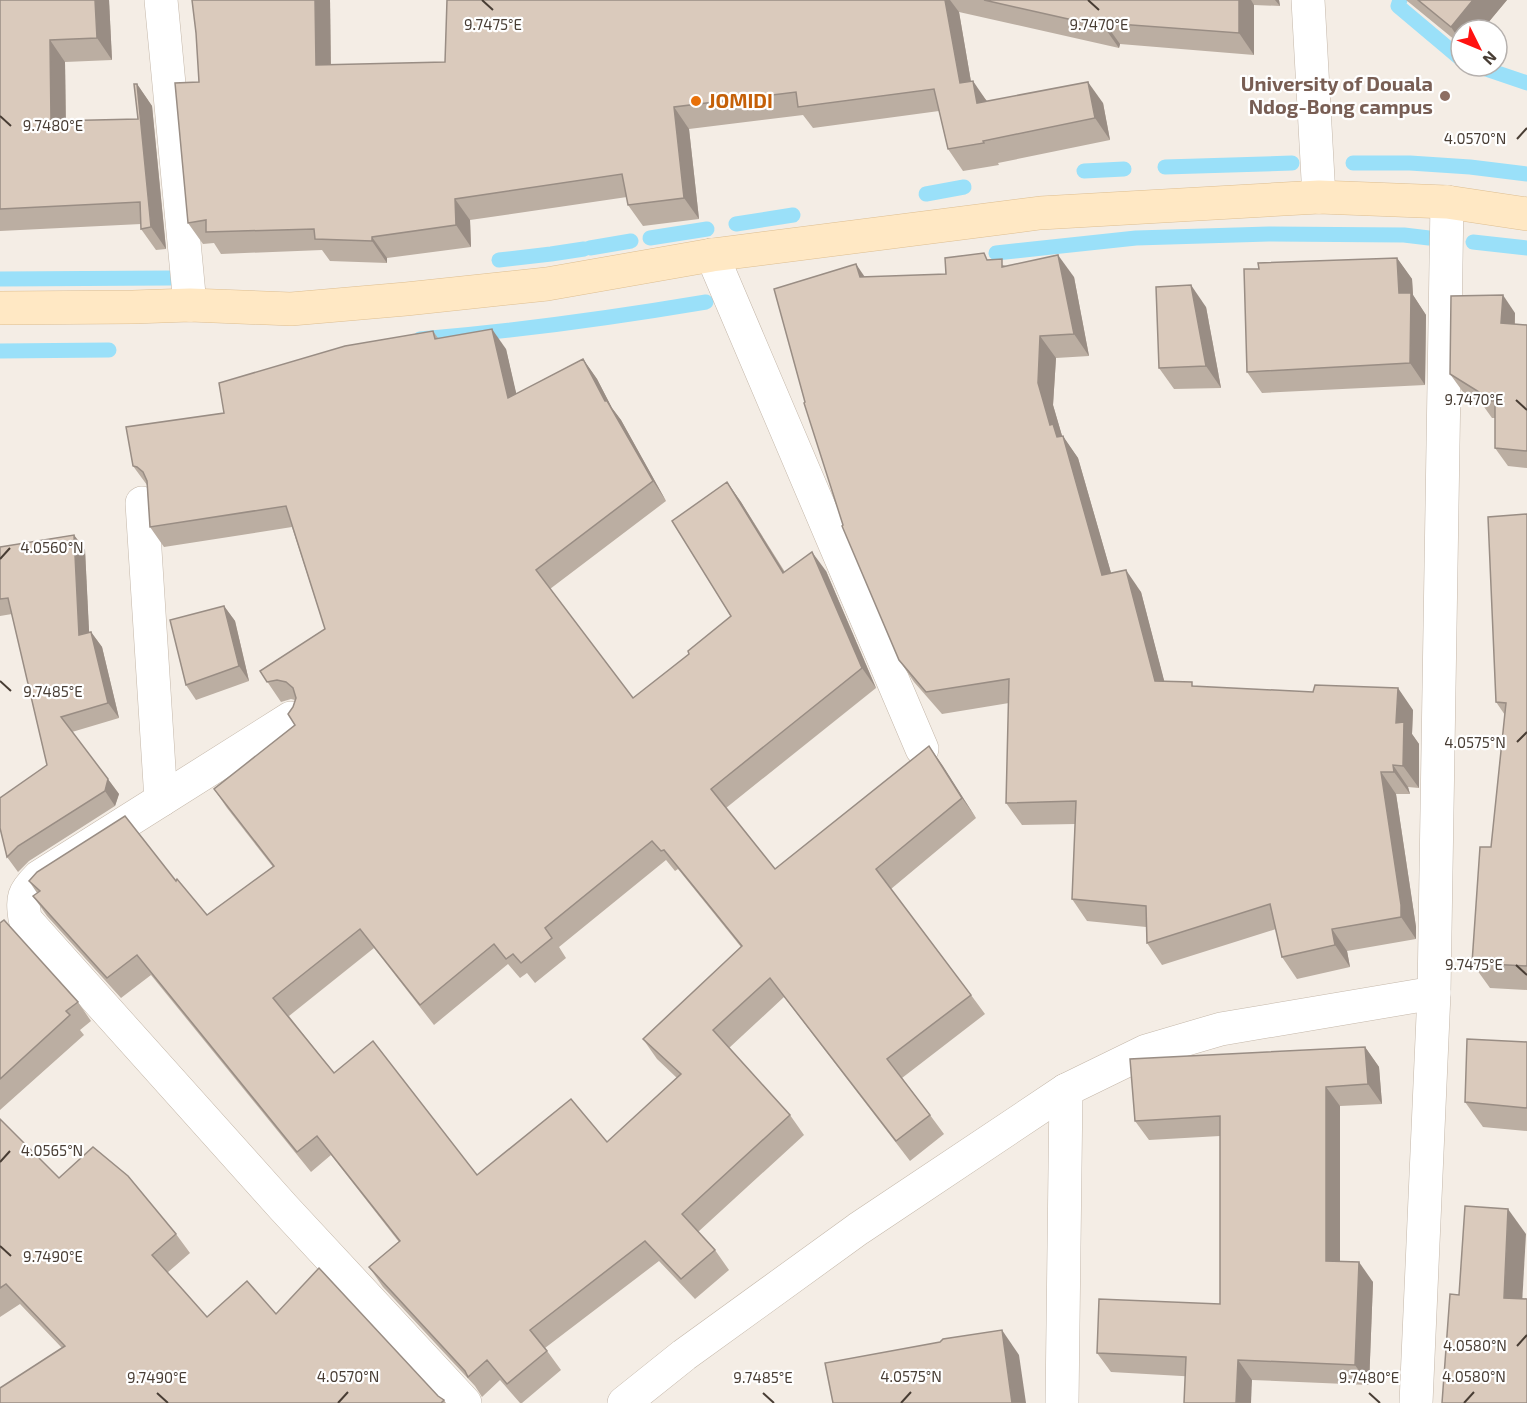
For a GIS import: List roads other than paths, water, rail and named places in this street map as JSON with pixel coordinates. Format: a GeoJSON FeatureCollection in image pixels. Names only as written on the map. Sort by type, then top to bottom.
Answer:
{"type":"FeatureCollection","features":[{"type":"Feature","properties":{"kind":"main road"},"geometry":{"type":"LineString","coordinates":[[0,308],[190,305],[291,309],[406,299],[547,284],[712,255],[1040,213],[1319,197],[1447,202],[1527,214]]}},
{"type":"Feature","properties":{"kind":"street"},"geometry":{"type":"LineString","coordinates":[[161,0],[190,305]]}},
{"type":"Feature","properties":{"kind":"street"},"geometry":{"type":"LineString","coordinates":[[1308,0],[1319,197]]}},
{"type":"Feature","properties":{"kind":"street"},"geometry":{"type":"LineString","coordinates":[[1416,1403],[1434,993],[1447,202]]}},
{"type":"Feature","properties":{"kind":"street"},"geometry":{"type":"LineString","coordinates":[[712,255],[922,749]]}},
{"type":"Feature","properties":{"kind":"street"},"geometry":{"type":"LineString","coordinates":[[142,503],[161,800]]}},
{"type":"Feature","properties":{"kind":"street"},"geometry":{"type":"LineString","coordinates":[[291,718],[39,877],[29,887],[22,901],[25,919],[276,1200],[465,1403]]}},
{"type":"Feature","properties":{"kind":"street"},"geometry":{"type":"LineString","coordinates":[[624,1403],[684,1355],[858,1229],[1066,1090],[1146,1051],[1221,1029],[1434,993]]}},
{"type":"Feature","properties":{"kind":"street"},"geometry":{"type":"LineString","coordinates":[[1062,1403],[1066,1090]]}},
{"type":"Feature","properties":{"kind":"waterway"},"geometry":{"type":"LineString","coordinates":[[1400,0],[1398,6],[1449,49]]}},
{"type":"Feature","properties":{"kind":"waterway"},"geometry":{"type":"LineString","coordinates":[[1509,77],[1527,83]]}},
{"type":"Feature","properties":{"kind":"waterway"},"geometry":{"type":"LineString","coordinates":[[1165,167],[1292,163]]}},
{"type":"Feature","properties":{"kind":"waterway"},"geometry":{"type":"LineString","coordinates":[[1353,163],[1410,163],[1527,174]]}},
{"type":"Feature","properties":{"kind":"waterway"},"geometry":{"type":"LineString","coordinates":[[1084,171],[1124,169]]}},
{"type":"Feature","properties":{"kind":"waterway"},"geometry":{"type":"LineString","coordinates":[[926,194],[964,187]]}},
{"type":"Feature","properties":{"kind":"waterway"},"geometry":{"type":"LineString","coordinates":[[736,224],[793,215]]}},
{"type":"Feature","properties":{"kind":"waterway"},"geometry":{"type":"LineString","coordinates":[[650,238],[707,229]]}},
{"type":"Feature","properties":{"kind":"waterway"},"geometry":{"type":"LineString","coordinates":[[996,253],[1136,238],[1269,234],[1404,235],[1429,238]]}},
{"type":"Feature","properties":{"kind":"waterway"},"geometry":{"type":"LineString","coordinates":[[590,248],[631,241]]}},
{"type":"Feature","properties":{"kind":"waterway"},"geometry":{"type":"LineString","coordinates":[[1473,242],[1527,248]]}},
{"type":"Feature","properties":{"kind":"waterway"},"geometry":{"type":"LineString","coordinates":[[499,260],[584,249]]}},
{"type":"Feature","properties":{"kind":"waterway"},"geometry":{"type":"LineString","coordinates":[[0,279],[171,278]]}},
{"type":"Feature","properties":{"kind":"waterway"},"geometry":{"type":"LineString","coordinates":[[420,339],[563,324],[706,302]]}},
{"type":"Feature","properties":{"kind":"waterway"},"geometry":{"type":"LineString","coordinates":[[0,351],[109,350]]}},
{"type":"Feature","properties":{"kind":"place","name":"University of Douala Ndog-Bong campus"},"geometry":{"type":"Point","coordinates":[1445,96]}},
{"type":"Feature","properties":{"kind":"place","name":"JOMIDI"},"geometry":{"type":"Point","coordinates":[696,101]}}]}
